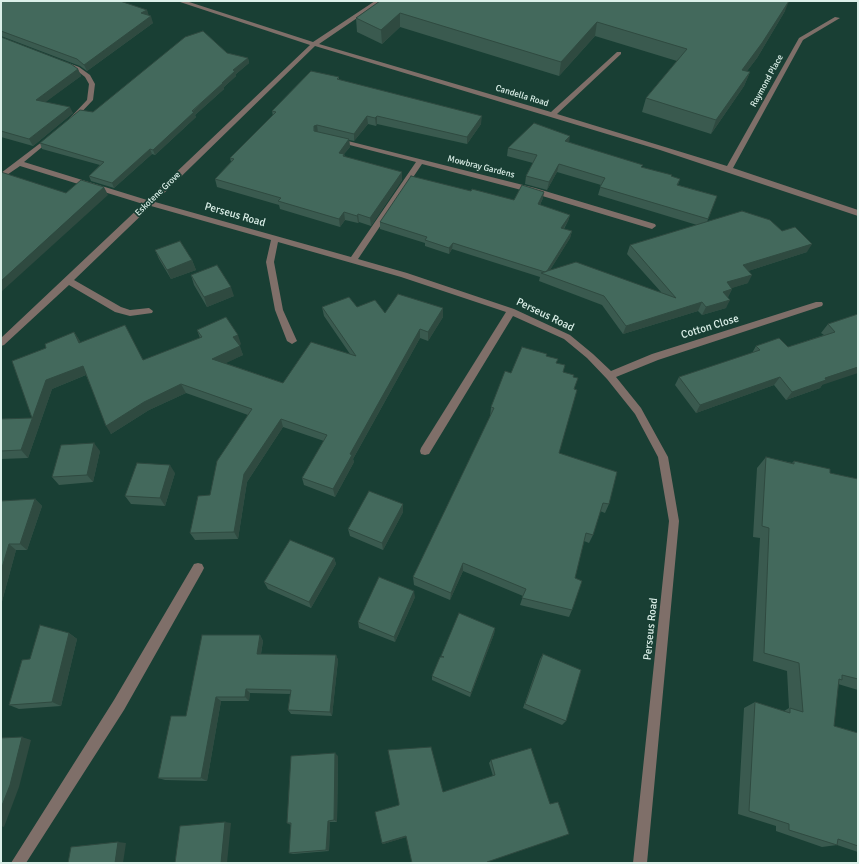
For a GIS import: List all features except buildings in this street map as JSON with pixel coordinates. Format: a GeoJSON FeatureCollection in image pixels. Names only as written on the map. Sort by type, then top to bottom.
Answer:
{"type":"FeatureCollection","features":[{"type":"Feature","properties":{"kind":"street","name":"Candella Road"},"geometry":{"type":"LineString","coordinates":[[180,1],[314,44],[729,169],[858,213]]}},
{"type":"Feature","properties":{"kind":"street","name":"Eskotene Grove"},"geometry":{"type":"LineString","coordinates":[[1,343],[68,281],[314,44],[379,1]]}},
{"type":"Feature","properties":{"kind":"street","name":"Raymond Place"},"geometry":{"type":"LineString","coordinates":[[729,169],[801,39],[837,18]]}},
{"type":"Feature","properties":{"kind":"street"},"geometry":{"type":"LineString","coordinates":[[552,115],[618,53]]}},
{"type":"Feature","properties":{"kind":"street"},"geometry":{"type":"LineString","coordinates":[[57,61],[77,68],[88,76],[92,84],[90,100],[68,122]]}},
{"type":"Feature","properties":{"kind":"street"},"geometry":{"type":"LineString","coordinates":[[1,177],[56,133]]}},
{"type":"Feature","properties":{"kind":"street","name":"Mowbray Gardens"},"geometry":{"type":"LineString","coordinates":[[325,138],[532,190],[652,226]]}},
{"type":"Feature","properties":{"kind":"street"},"geometry":{"type":"LineString","coordinates":[[353,260],[420,161]]}},
{"type":"Feature","properties":{"kind":"street","name":"Perseus Road"},"geometry":{"type":"LineString","coordinates":[[19,163],[149,203],[404,275],[511,311],[567,337],[590,356],[610,376],[638,411],[663,457],[674,521],[640,863]]}},
{"type":"Feature","properties":{"kind":"street"},"geometry":{"type":"LineString","coordinates":[[275,238],[270,262],[279,310],[292,341]]}},
{"type":"Feature","properties":{"kind":"street"},"geometry":{"type":"LineString","coordinates":[[68,281],[118,310],[130,313],[149,311]]}},
{"type":"Feature","properties":{"kind":"street","name":"Cotton Close"},"geometry":{"type":"LineString","coordinates":[[610,376],[621,370],[655,357],[819,304]]}},
{"type":"Feature","properties":{"kind":"street"},"geometry":{"type":"LineString","coordinates":[[425,451],[511,311]]}},
{"type":"Feature","properties":{"kind":"street"},"geometry":{"type":"LineString","coordinates":[[18,863],[119,705],[198,568]]}}]}
